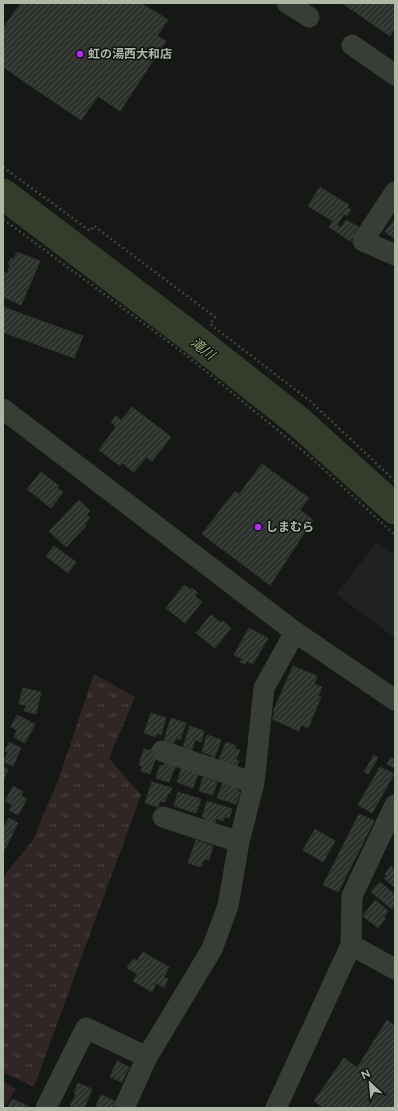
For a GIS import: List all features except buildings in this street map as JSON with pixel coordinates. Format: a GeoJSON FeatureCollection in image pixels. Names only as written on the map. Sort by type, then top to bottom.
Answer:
{"type":"FeatureCollection","features":[{"type":"Feature","properties":{"kind":"street"},"geometry":{"type":"LineString","coordinates":[[287,3],[309,17]]}},
{"type":"Feature","properties":{"kind":"street"},"geometry":{"type":"LineString","coordinates":[[352,45],[395,75]]}},
{"type":"Feature","properties":{"kind":"street"},"geometry":{"type":"LineString","coordinates":[[395,192],[363,241],[395,255]]}},
{"type":"Feature","properties":{"kind":"street"},"geometry":{"type":"LineString","coordinates":[[3,409],[295,632],[395,700]]}},
{"type":"Feature","properties":{"kind":"street"},"geometry":{"type":"LineString","coordinates":[[124,1108],[147,1058],[212,949],[228,906],[239,842],[254,782],[264,688],[295,632]]}},
{"type":"Feature","properties":{"kind":"street"},"geometry":{"type":"LineString","coordinates":[[162,751],[254,782]]}},
{"type":"Feature","properties":{"kind":"street"},"geometry":{"type":"LineString","coordinates":[[276,1108],[351,945],[352,896],[395,805]]}},
{"type":"Feature","properties":{"kind":"street"},"geometry":{"type":"LineString","coordinates":[[163,817],[239,842]]}},
{"type":"Feature","properties":{"kind":"street"},"geometry":{"type":"LineString","coordinates":[[351,945],[395,969]]}},
{"type":"Feature","properties":{"kind":"street"},"geometry":{"type":"LineString","coordinates":[[46,1108],[86,1028],[147,1058]]}},
{"type":"Feature","properties":{"kind":"path"},"geometry":{"type":"LineString","coordinates":[[3,167],[90,231],[94,226],[215,317],[210,324],[310,401],[395,481]]}},
{"type":"Feature","properties":{"kind":"path"},"geometry":{"type":"LineString","coordinates":[[3,219],[186,355],[309,456],[395,535]]}},
{"type":"Feature","properties":{"kind":"shaded area"},"geometry":{"type":"Polygon","coordinates":[[[377,542],[395,555],[395,638],[336,594],[377,542]]]}},
{"type":"Feature","properties":{"kind":"green space"},"geometry":{"type":"Polygon","coordinates":[[[94,674],[135,697],[109,758],[141,795],[34,1087],[3,1072],[3,877],[33,840],[59,778],[94,674]]]}},
{"type":"Feature","properties":{"kind":"green space"},"geometry":{"type":"Polygon","coordinates":[[[3,1081],[16,1089],[4,1108],[3,1108],[3,1081]]]}},
{"type":"Feature","properties":{"kind":"waterway","name":"滝川"},"geometry":{"type":"LineString","coordinates":[[3,194],[194,339],[299,422],[395,509]]}},
{"type":"Feature","properties":{"kind":"place","name":"虹の湯西大和店"},"geometry":{"type":"Point","coordinates":[80,54]}},
{"type":"Feature","properties":{"kind":"place","name":"しまむら"},"geometry":{"type":"Point","coordinates":[258,527]}}]}
